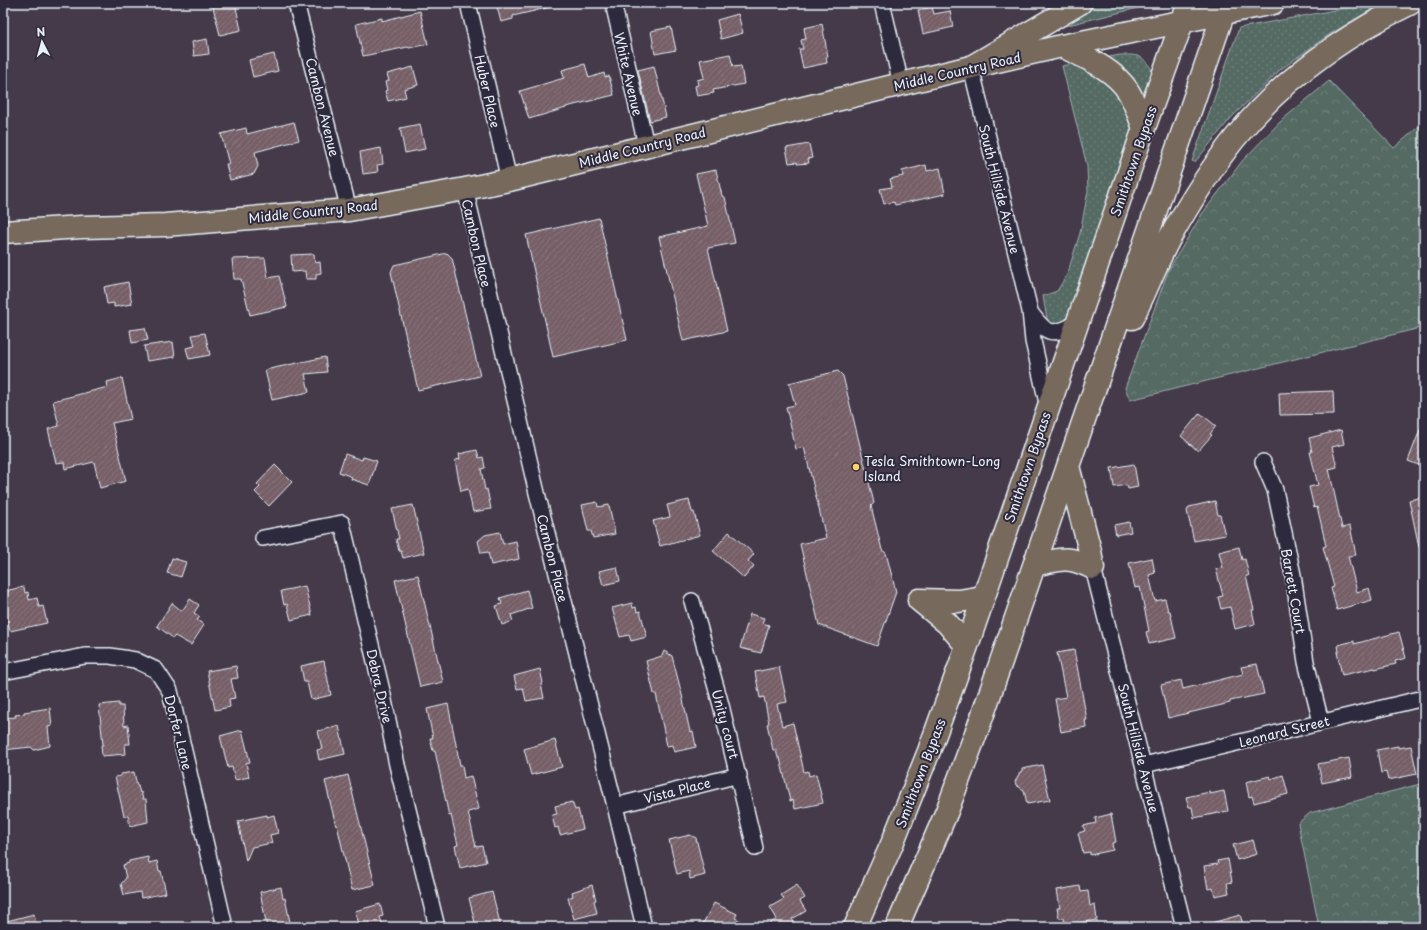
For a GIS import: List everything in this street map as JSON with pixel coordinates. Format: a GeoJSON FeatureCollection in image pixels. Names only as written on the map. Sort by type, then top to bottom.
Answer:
{"type":"FeatureCollection","features":[{"type":"Feature","properties":{"kind":"main road"},"geometry":{"type":"LineString","coordinates":[[971,67],[1047,12],[1080,3]]}},
{"type":"Feature","properties":{"kind":"main road","name":"Middle Country Road"},"geometry":{"type":"LineString","coordinates":[[3,232],[165,224],[349,210],[509,180],[646,145],[1062,46],[1186,12],[1273,3]]}},
{"type":"Feature","properties":{"kind":"main road"},"geometry":{"type":"LineString","coordinates":[[1097,382],[1138,307],[1158,260],[1182,217],[1214,166],[1236,136],[1272,98],[1311,64],[1352,35],[1412,3]]}},
{"type":"Feature","properties":{"kind":"main road"},"geometry":{"type":"LineString","coordinates":[[898,927],[965,764],[1035,565],[1226,8]]}},
{"type":"Feature","properties":{"kind":"main road","name":"Smithtown Bypass"},"geometry":{"type":"LineString","coordinates":[[855,927],[889,851],[916,784],[967,646],[1144,128],[1186,12]]}},
{"type":"Feature","properties":{"kind":"main road"},"geometry":{"type":"LineString","coordinates":[[1062,46],[1099,65],[1120,81],[1133,101],[1144,128]]}},
{"type":"Feature","properties":{"kind":"main road"},"geometry":{"type":"LineString","coordinates":[[1068,466],[1093,568]]}},
{"type":"Feature","properties":{"kind":"main road"},"geometry":{"type":"LineString","coordinates":[[1035,565],[1069,558],[1093,568]]}},
{"type":"Feature","properties":{"kind":"main road"},"geometry":{"type":"LineString","coordinates":[[967,646],[947,623],[919,600],[959,601],[983,597]]}},
{"type":"Feature","properties":{"kind":"street","name":"Cambon Avenue"},"geometry":{"type":"LineString","coordinates":[[296,3],[349,210]]}},
{"type":"Feature","properties":{"kind":"street","name":"Huber Place"},"geometry":{"type":"LineString","coordinates":[[468,3],[509,180]]}},
{"type":"Feature","properties":{"kind":"street","name":"White Avenue"},"geometry":{"type":"LineString","coordinates":[[613,3],[646,145]]}},
{"type":"Feature","properties":{"kind":"street"},"geometry":{"type":"LineString","coordinates":[[882,3],[901,84]]}},
{"type":"Feature","properties":{"kind":"street","name":"South Hillside Avenue"},"geometry":{"type":"LineString","coordinates":[[971,67],[1030,312],[1033,341],[1048,408]]}},
{"type":"Feature","properties":{"kind":"street","name":"Cambon Place"},"geometry":{"type":"LineString","coordinates":[[465,189],[537,493],[644,927]]}},
{"type":"Feature","properties":{"kind":"street","name":"South Hillside Avenue"},"geometry":{"type":"LineString","coordinates":[[1030,312],[1042,327],[1049,331],[1060,332],[1077,323]]}},
{"type":"Feature","properties":{"kind":"street","name":"Barrett Court"},"geometry":{"type":"LineString","coordinates":[[1263,462],[1275,490],[1293,575],[1306,662],[1321,722]]}},
{"type":"Feature","properties":{"kind":"street","name":"Debra Drive"},"geometry":{"type":"LineString","coordinates":[[263,538],[342,523],[383,695],[397,765],[437,927]]}},
{"type":"Feature","properties":{"kind":"street","name":"South Hillside Avenue"},"geometry":{"type":"LineString","coordinates":[[1093,568],[1184,927]]}},
{"type":"Feature","properties":{"kind":"street","name":"Unity court"},"geometry":{"type":"LineString","coordinates":[[692,601],[721,705],[755,848]]}},
{"type":"Feature","properties":{"kind":"street","name":"Dorfer Lane"},"geometry":{"type":"LineString","coordinates":[[3,672],[85,656],[110,656],[135,660],[156,670],[170,692],[225,927]]}},
{"type":"Feature","properties":{"kind":"street","name":"Leonard Street"},"geometry":{"type":"LineString","coordinates":[[1144,765],[1424,698]]}},
{"type":"Feature","properties":{"kind":"street","name":"Vista Place"},"geometry":{"type":"LineString","coordinates":[[615,806],[739,776]]}},
{"type":"Feature","properties":{"kind":"green space"},"geometry":{"type":"Polygon","coordinates":[[[1094,3],[1159,3],[1039,32],[1094,3]]]}},
{"type":"Feature","properties":{"kind":"green space"},"geometry":{"type":"Polygon","coordinates":[[[1372,3],[1379,5],[1327,36],[1281,69],[1232,117],[1195,162],[1192,161],[1239,28],[1372,3]]]}},
{"type":"Feature","properties":{"kind":"green space"},"geometry":{"type":"Polygon","coordinates":[[[1120,55],[1139,56],[1142,58],[1152,70],[1150,81],[1070,324],[1048,325],[1043,296],[1057,291],[1067,275],[1080,233],[1088,191],[1087,166],[1062,66],[1120,55]]]}},
{"type":"Feature","properties":{"kind":"green space"},"geometry":{"type":"Polygon","coordinates":[[[1329,81],[1394,148],[1424,122],[1424,327],[1130,400],[1125,388],[1169,269],[1202,214],[1243,160],[1282,120],[1329,81]]]}},
{"type":"Feature","properties":{"kind":"green space"},"geometry":{"type":"Polygon","coordinates":[[[1424,783],[1424,927],[1319,927],[1298,823],[1310,813],[1424,783]]]}},
{"type":"Feature","properties":{"kind":"building"},"geometry":{"type":"Polygon","coordinates":[[[212,3],[235,3],[241,30],[220,35],[212,3]]]}},
{"type":"Feature","properties":{"kind":"building"},"geometry":{"type":"Polygon","coordinates":[[[496,3],[551,3],[551,7],[513,16],[513,19],[501,22],[496,3]]]}},
{"type":"Feature","properties":{"kind":"building"},"geometry":{"type":"Polygon","coordinates":[[[932,7],[934,14],[950,11],[953,27],[923,34],[918,10],[932,7]]]}},
{"type":"Feature","properties":{"kind":"building"},"geometry":{"type":"Polygon","coordinates":[[[420,11],[428,44],[363,56],[356,24],[382,18],[382,21],[420,11]]]}},
{"type":"Feature","properties":{"kind":"building"},"geometry":{"type":"Polygon","coordinates":[[[738,14],[743,33],[721,39],[717,20],[738,14]]]}},
{"type":"Feature","properties":{"kind":"building"},"geometry":{"type":"Polygon","coordinates":[[[822,24],[828,57],[826,57],[827,63],[803,68],[799,49],[803,49],[801,40],[806,39],[804,28],[822,24]]]}},
{"type":"Feature","properties":{"kind":"building"},"geometry":{"type":"Polygon","coordinates":[[[671,27],[676,50],[655,54],[651,31],[671,27]]]}},
{"type":"Feature","properties":{"kind":"building"},"geometry":{"type":"Polygon","coordinates":[[[207,39],[209,54],[194,56],[192,42],[207,39]]]}},
{"type":"Feature","properties":{"kind":"building"},"geometry":{"type":"Polygon","coordinates":[[[274,54],[278,71],[253,77],[249,60],[274,54]]]}},
{"type":"Feature","properties":{"kind":"building"},"geometry":{"type":"Polygon","coordinates":[[[730,54],[733,67],[741,66],[744,84],[713,90],[714,93],[697,96],[695,86],[698,85],[697,80],[704,78],[700,60],[730,54]]]}},
{"type":"Feature","properties":{"kind":"building"},"geometry":{"type":"Polygon","coordinates":[[[585,64],[589,78],[604,73],[605,77],[609,76],[614,95],[566,107],[529,119],[520,91],[564,78],[562,70],[585,64]]]}},
{"type":"Feature","properties":{"kind":"building"},"geometry":{"type":"Polygon","coordinates":[[[654,66],[666,117],[650,121],[638,70],[654,66]]]}},
{"type":"Feature","properties":{"kind":"building"},"geometry":{"type":"Polygon","coordinates":[[[413,67],[418,85],[404,89],[406,97],[388,101],[385,91],[387,90],[385,82],[389,81],[387,74],[413,67]]]}},
{"type":"Feature","properties":{"kind":"building"},"geometry":{"type":"Polygon","coordinates":[[[294,122],[299,140],[255,152],[258,166],[254,174],[230,180],[226,164],[229,164],[221,134],[246,128],[247,134],[294,122]]]}},
{"type":"Feature","properties":{"kind":"building"},"geometry":{"type":"Polygon","coordinates":[[[420,124],[425,149],[405,153],[400,128],[420,124]]]}},
{"type":"Feature","properties":{"kind":"building"},"geometry":{"type":"Polygon","coordinates":[[[809,144],[812,158],[808,159],[809,163],[789,163],[786,148],[809,144]]]}},
{"type":"Feature","properties":{"kind":"building"},"geometry":{"type":"Polygon","coordinates":[[[381,148],[383,164],[377,165],[378,172],[363,174],[360,152],[381,148]]]}},
{"type":"Feature","properties":{"kind":"building"},"geometry":{"type":"Polygon","coordinates":[[[926,165],[927,171],[940,168],[945,194],[895,205],[894,202],[884,204],[880,189],[892,187],[890,179],[903,176],[902,171],[926,165]]]}},
{"type":"Feature","properties":{"kind":"building"},"geometry":{"type":"Polygon","coordinates":[[[716,170],[722,196],[725,197],[735,243],[708,248],[727,331],[683,341],[659,237],[708,226],[696,174],[716,170]]]}},
{"type":"Feature","properties":{"kind":"building"},"geometry":{"type":"Polygon","coordinates":[[[599,218],[627,340],[553,357],[526,235],[599,218]]]}},
{"type":"Feature","properties":{"kind":"building"},"geometry":{"type":"Polygon","coordinates":[[[447,253],[452,258],[480,376],[418,390],[391,272],[394,265],[447,253]]]}},
{"type":"Feature","properties":{"kind":"building"},"geometry":{"type":"Polygon","coordinates":[[[314,254],[315,263],[320,262],[321,273],[316,274],[316,279],[306,279],[305,271],[292,272],[291,255],[314,254]]]}},
{"type":"Feature","properties":{"kind":"building"},"geometry":{"type":"Polygon","coordinates":[[[265,258],[268,278],[279,276],[287,307],[250,315],[241,279],[234,279],[232,259],[265,258]]]}},
{"type":"Feature","properties":{"kind":"building"},"geometry":{"type":"Polygon","coordinates":[[[128,282],[132,304],[114,307],[114,303],[107,304],[104,287],[128,282]]]}},
{"type":"Feature","properties":{"kind":"building"},"geometry":{"type":"Polygon","coordinates":[[[145,328],[148,340],[132,343],[130,330],[145,328]]]}},
{"type":"Feature","properties":{"kind":"building"},"geometry":{"type":"Polygon","coordinates":[[[205,333],[210,355],[189,359],[186,348],[195,346],[192,335],[205,333]]]}},
{"type":"Feature","properties":{"kind":"building"},"geometry":{"type":"Polygon","coordinates":[[[173,342],[175,357],[147,361],[144,346],[173,342]]]}},
{"type":"Feature","properties":{"kind":"building"},"geometry":{"type":"Polygon","coordinates":[[[325,357],[327,372],[305,374],[309,392],[272,400],[265,370],[325,357]]]}},
{"type":"Feature","properties":{"kind":"building"},"geometry":{"type":"Polygon","coordinates":[[[838,371],[843,376],[874,503],[871,506],[882,550],[886,553],[896,592],[877,646],[819,625],[800,544],[826,538],[804,447],[796,449],[786,407],[795,405],[789,383],[838,371]]]}},
{"type":"Feature","properties":{"kind":"building"},"geometry":{"type":"Polygon","coordinates":[[[122,378],[131,419],[112,423],[126,481],[100,488],[94,462],[65,469],[64,462],[56,463],[48,429],[59,426],[53,401],[108,387],[107,382],[122,378]]]}},
{"type":"Feature","properties":{"kind":"building"},"geometry":{"type":"Polygon","coordinates":[[[1333,391],[1334,414],[1280,415],[1279,393],[1333,391]]]}},
{"type":"Feature","properties":{"kind":"building"},"geometry":{"type":"Polygon","coordinates":[[[1200,413],[1216,426],[1210,434],[1212,435],[1198,451],[1181,436],[1200,413]]]}},
{"type":"Feature","properties":{"kind":"building"},"geometry":{"type":"Polygon","coordinates":[[[1424,422],[1424,467],[1408,461],[1424,422]]]}},
{"type":"Feature","properties":{"kind":"building"},"geometry":{"type":"Polygon","coordinates":[[[1341,430],[1344,444],[1332,447],[1337,467],[1329,469],[1342,528],[1350,526],[1356,555],[1348,556],[1357,592],[1369,588],[1372,600],[1337,610],[1331,588],[1334,587],[1323,547],[1326,546],[1320,519],[1317,507],[1314,508],[1309,487],[1318,485],[1310,452],[1312,452],[1309,438],[1341,430]]]}},
{"type":"Feature","properties":{"kind":"building"},"geometry":{"type":"Polygon","coordinates":[[[477,450],[479,458],[483,457],[485,468],[481,469],[485,490],[487,489],[491,509],[473,512],[468,489],[461,491],[455,460],[460,459],[459,454],[477,450]]]}},
{"type":"Feature","properties":{"kind":"building"},"geometry":{"type":"Polygon","coordinates":[[[345,454],[362,460],[363,457],[377,461],[369,485],[351,479],[352,477],[339,472],[345,454]]]}},
{"type":"Feature","properties":{"kind":"building"},"geometry":{"type":"Polygon","coordinates":[[[1134,464],[1138,487],[1128,489],[1127,485],[1114,487],[1111,468],[1134,464]]]}},
{"type":"Feature","properties":{"kind":"building"},"geometry":{"type":"Polygon","coordinates":[[[275,465],[292,482],[269,506],[255,492],[260,487],[257,484],[275,465]]]}},
{"type":"Feature","properties":{"kind":"building"},"geometry":{"type":"Polygon","coordinates":[[[1424,497],[1424,547],[1419,547],[1409,500],[1424,497]]]}},
{"type":"Feature","properties":{"kind":"building"},"geometry":{"type":"Polygon","coordinates":[[[689,500],[700,535],[660,546],[653,521],[670,517],[667,505],[689,500]]]}},
{"type":"Feature","properties":{"kind":"building"},"geometry":{"type":"Polygon","coordinates":[[[1215,501],[1225,535],[1194,541],[1187,511],[1189,507],[1215,501]]]}},
{"type":"Feature","properties":{"kind":"building"},"geometry":{"type":"Polygon","coordinates":[[[597,502],[598,507],[609,505],[615,534],[593,538],[591,531],[588,531],[582,505],[597,502]]]}},
{"type":"Feature","properties":{"kind":"building"},"geometry":{"type":"Polygon","coordinates":[[[413,505],[424,553],[403,558],[401,551],[399,551],[396,539],[399,539],[392,509],[413,505]]]}},
{"type":"Feature","properties":{"kind":"building"},"geometry":{"type":"Polygon","coordinates":[[[1129,522],[1131,532],[1116,535],[1114,525],[1129,522]]]}},
{"type":"Feature","properties":{"kind":"building"},"geometry":{"type":"Polygon","coordinates":[[[500,532],[503,544],[516,541],[519,559],[491,565],[488,552],[481,553],[478,541],[485,535],[500,532]]]}},
{"type":"Feature","properties":{"kind":"building"},"geometry":{"type":"Polygon","coordinates":[[[729,532],[754,554],[748,561],[754,566],[744,578],[713,551],[729,532]]]}},
{"type":"Feature","properties":{"kind":"building"},"geometry":{"type":"Polygon","coordinates":[[[1239,547],[1242,560],[1245,559],[1249,576],[1246,576],[1254,610],[1252,610],[1255,624],[1235,629],[1230,607],[1221,609],[1218,597],[1223,596],[1216,569],[1223,568],[1219,552],[1239,547]]]}},
{"type":"Feature","properties":{"kind":"building"},"geometry":{"type":"Polygon","coordinates":[[[172,558],[186,562],[181,577],[167,573],[172,558]]]}},
{"type":"Feature","properties":{"kind":"building"},"geometry":{"type":"Polygon","coordinates":[[[1152,558],[1155,573],[1149,575],[1155,601],[1165,599],[1168,611],[1170,611],[1176,638],[1149,644],[1146,632],[1149,631],[1140,587],[1135,588],[1129,563],[1152,558]]]}},
{"type":"Feature","properties":{"kind":"building"},"geometry":{"type":"Polygon","coordinates":[[[617,567],[620,581],[603,585],[599,571],[617,567]]]}},
{"type":"Feature","properties":{"kind":"building"},"geometry":{"type":"Polygon","coordinates":[[[418,575],[443,682],[420,687],[395,580],[418,575]]]}},
{"type":"Feature","properties":{"kind":"building"},"geometry":{"type":"Polygon","coordinates":[[[305,586],[312,615],[291,620],[287,604],[284,605],[281,591],[305,586]]]}},
{"type":"Feature","properties":{"kind":"building"},"geometry":{"type":"Polygon","coordinates":[[[24,587],[25,593],[28,592],[29,600],[37,598],[39,607],[43,606],[47,623],[10,631],[3,600],[9,590],[24,587]]]}},
{"type":"Feature","properties":{"kind":"building"},"geometry":{"type":"Polygon","coordinates":[[[527,590],[532,608],[511,615],[513,621],[502,625],[496,606],[502,604],[500,598],[527,590]]]}},
{"type":"Feature","properties":{"kind":"building"},"geometry":{"type":"Polygon","coordinates":[[[190,599],[199,605],[194,613],[200,617],[197,620],[204,625],[191,645],[175,636],[173,638],[157,626],[172,603],[182,611],[190,599]]]}},
{"type":"Feature","properties":{"kind":"building"},"geometry":{"type":"Polygon","coordinates":[[[632,603],[633,608],[636,607],[637,612],[640,611],[647,637],[631,641],[629,635],[620,637],[612,608],[632,603]]]}},
{"type":"Feature","properties":{"kind":"building"},"geometry":{"type":"Polygon","coordinates":[[[750,614],[764,618],[762,623],[769,625],[761,653],[740,648],[750,614]]]}},
{"type":"Feature","properties":{"kind":"building"},"geometry":{"type":"Polygon","coordinates":[[[1399,632],[1406,658],[1395,661],[1396,664],[1342,675],[1337,652],[1339,652],[1338,645],[1354,641],[1354,644],[1399,632]]]}},
{"type":"Feature","properties":{"kind":"building"},"geometry":{"type":"Polygon","coordinates":[[[1074,650],[1087,720],[1085,720],[1086,727],[1061,732],[1055,699],[1066,697],[1057,653],[1074,650]]]}},
{"type":"Feature","properties":{"kind":"building"},"geometry":{"type":"Polygon","coordinates":[[[664,651],[672,656],[690,732],[693,731],[696,747],[674,752],[672,745],[667,746],[656,694],[654,694],[646,661],[662,656],[664,651]]]}},
{"type":"Feature","properties":{"kind":"building"},"geometry":{"type":"Polygon","coordinates":[[[324,661],[331,695],[311,700],[307,682],[304,682],[301,666],[324,661]]]}},
{"type":"Feature","properties":{"kind":"building"},"geometry":{"type":"Polygon","coordinates":[[[1257,664],[1264,694],[1230,701],[1230,703],[1168,718],[1161,685],[1181,680],[1183,689],[1243,674],[1241,667],[1257,664]]]}},
{"type":"Feature","properties":{"kind":"building"},"geometry":{"type":"Polygon","coordinates":[[[236,666],[238,678],[231,679],[235,698],[229,699],[230,707],[215,710],[207,671],[236,666]]]}},
{"type":"Feature","properties":{"kind":"building"},"geometry":{"type":"Polygon","coordinates":[[[779,667],[787,702],[777,704],[782,726],[793,723],[804,772],[808,771],[809,776],[816,774],[823,803],[795,809],[793,800],[790,801],[780,758],[778,758],[776,750],[773,750],[767,724],[769,723],[764,697],[760,698],[755,672],[779,667]]]}},
{"type":"Feature","properties":{"kind":"building"},"geometry":{"type":"Polygon","coordinates":[[[540,669],[544,698],[526,701],[523,688],[517,689],[514,676],[540,669]]]}},
{"type":"Feature","properties":{"kind":"building"},"geometry":{"type":"Polygon","coordinates":[[[119,703],[119,706],[123,706],[124,726],[128,725],[130,744],[125,744],[126,754],[102,756],[101,745],[103,745],[99,705],[119,703]]]}},
{"type":"Feature","properties":{"kind":"building"},"geometry":{"type":"Polygon","coordinates":[[[448,704],[460,765],[462,765],[464,778],[471,776],[479,809],[468,812],[476,847],[482,846],[486,862],[460,868],[455,846],[458,845],[451,815],[449,816],[435,751],[433,751],[430,738],[433,738],[427,709],[448,704]]]}},
{"type":"Feature","properties":{"kind":"building"},"geometry":{"type":"Polygon","coordinates":[[[50,708],[52,726],[48,727],[50,746],[34,750],[31,747],[3,750],[3,718],[16,717],[15,715],[24,714],[24,712],[50,708]]]}},
{"type":"Feature","properties":{"kind":"building"},"geometry":{"type":"Polygon","coordinates":[[[339,726],[345,754],[319,760],[317,750],[322,749],[318,731],[339,726]]]}},
{"type":"Feature","properties":{"kind":"building"},"geometry":{"type":"Polygon","coordinates":[[[242,730],[250,762],[246,763],[249,777],[235,780],[232,767],[228,768],[220,736],[242,730]]]}},
{"type":"Feature","properties":{"kind":"building"},"geometry":{"type":"Polygon","coordinates":[[[555,740],[562,767],[531,775],[524,749],[555,740]]]}},
{"type":"Feature","properties":{"kind":"building"},"geometry":{"type":"Polygon","coordinates":[[[1398,746],[1398,748],[1411,746],[1417,774],[1388,780],[1386,772],[1381,773],[1377,750],[1398,746]]]}},
{"type":"Feature","properties":{"kind":"building"},"geometry":{"type":"Polygon","coordinates":[[[1349,758],[1352,777],[1322,783],[1318,764],[1349,758]]]}},
{"type":"Feature","properties":{"kind":"building"},"geometry":{"type":"Polygon","coordinates":[[[1042,765],[1050,800],[1027,804],[1024,790],[1016,785],[1015,782],[1022,769],[1042,765]]]}},
{"type":"Feature","properties":{"kind":"building"},"geometry":{"type":"Polygon","coordinates":[[[134,772],[140,793],[141,792],[143,799],[146,799],[148,822],[130,826],[128,815],[124,816],[115,777],[121,776],[121,774],[134,772]]]}},
{"type":"Feature","properties":{"kind":"building"},"geometry":{"type":"Polygon","coordinates":[[[348,775],[375,885],[352,890],[325,781],[348,775]]]}},
{"type":"Feature","properties":{"kind":"building"},"geometry":{"type":"Polygon","coordinates":[[[1283,775],[1288,794],[1254,803],[1252,796],[1249,797],[1246,782],[1270,776],[1271,779],[1283,775]]]}},
{"type":"Feature","properties":{"kind":"building"},"geometry":{"type":"Polygon","coordinates":[[[1224,791],[1228,811],[1194,818],[1192,807],[1189,807],[1186,797],[1224,791]]]}},
{"type":"Feature","properties":{"kind":"building"},"geometry":{"type":"Polygon","coordinates":[[[572,802],[575,810],[578,809],[583,829],[560,835],[558,827],[555,828],[552,815],[557,814],[555,806],[572,802]]]}},
{"type":"Feature","properties":{"kind":"building"},"geometry":{"type":"Polygon","coordinates":[[[1111,814],[1116,842],[1112,843],[1113,850],[1090,855],[1090,852],[1083,853],[1078,833],[1085,831],[1083,826],[1096,823],[1095,818],[1111,814]]]}},
{"type":"Feature","properties":{"kind":"building"},"geometry":{"type":"Polygon","coordinates":[[[267,815],[267,817],[274,815],[278,833],[270,835],[272,843],[252,847],[246,861],[238,821],[267,815]]]}},
{"type":"Feature","properties":{"kind":"building"},"geometry":{"type":"Polygon","coordinates":[[[690,835],[696,838],[705,875],[690,879],[689,871],[677,874],[669,840],[690,835]]]}},
{"type":"Feature","properties":{"kind":"building"},"geometry":{"type":"Polygon","coordinates":[[[1253,840],[1257,854],[1237,860],[1233,845],[1253,840]]]}},
{"type":"Feature","properties":{"kind":"building"},"geometry":{"type":"Polygon","coordinates":[[[148,857],[149,863],[157,861],[166,893],[141,898],[140,892],[124,895],[121,884],[126,878],[123,865],[129,863],[129,861],[148,857]]]}},
{"type":"Feature","properties":{"kind":"building"},"geometry":{"type":"Polygon","coordinates":[[[1228,859],[1232,882],[1227,883],[1229,893],[1215,896],[1213,888],[1208,889],[1204,866],[1218,864],[1217,861],[1228,859]]]}},
{"type":"Feature","properties":{"kind":"building"},"geometry":{"type":"Polygon","coordinates":[[[592,885],[596,900],[594,901],[597,913],[574,919],[568,898],[573,896],[572,892],[592,885]]]}},
{"type":"Feature","properties":{"kind":"building"},"geometry":{"type":"Polygon","coordinates":[[[797,885],[805,898],[800,901],[806,911],[792,919],[797,927],[764,927],[777,919],[770,907],[784,899],[781,895],[797,885]]]}},
{"type":"Feature","properties":{"kind":"building"},"geometry":{"type":"Polygon","coordinates":[[[1080,886],[1081,892],[1088,891],[1090,906],[1095,905],[1097,920],[1065,925],[1064,918],[1059,918],[1057,908],[1060,908],[1057,890],[1080,886]]]}},
{"type":"Feature","properties":{"kind":"building"},"geometry":{"type":"Polygon","coordinates":[[[281,887],[290,922],[267,927],[260,892],[281,887]]]}},
{"type":"Feature","properties":{"kind":"building"},"geometry":{"type":"Polygon","coordinates":[[[492,892],[501,927],[476,927],[469,898],[492,892]]]}},
{"type":"Feature","properties":{"kind":"building"},"geometry":{"type":"Polygon","coordinates":[[[714,903],[737,914],[735,918],[752,927],[701,927],[714,903]]]}},
{"type":"Feature","properties":{"kind":"building"},"geometry":{"type":"Polygon","coordinates":[[[380,904],[383,916],[380,917],[383,927],[360,927],[355,911],[380,904]]]}},
{"type":"Feature","properties":{"kind":"building"},"geometry":{"type":"Polygon","coordinates":[[[34,914],[37,927],[3,927],[3,922],[34,914]]]}},
{"type":"Feature","properties":{"kind":"building"},"geometry":{"type":"Polygon","coordinates":[[[1240,915],[1244,927],[1209,927],[1208,924],[1240,915]]]}},
{"type":"Feature","properties":{"kind":"place","name":"Tesla Smithtown-Long Island"},"geometry":{"type":"Point","coordinates":[856,467]}}]}
